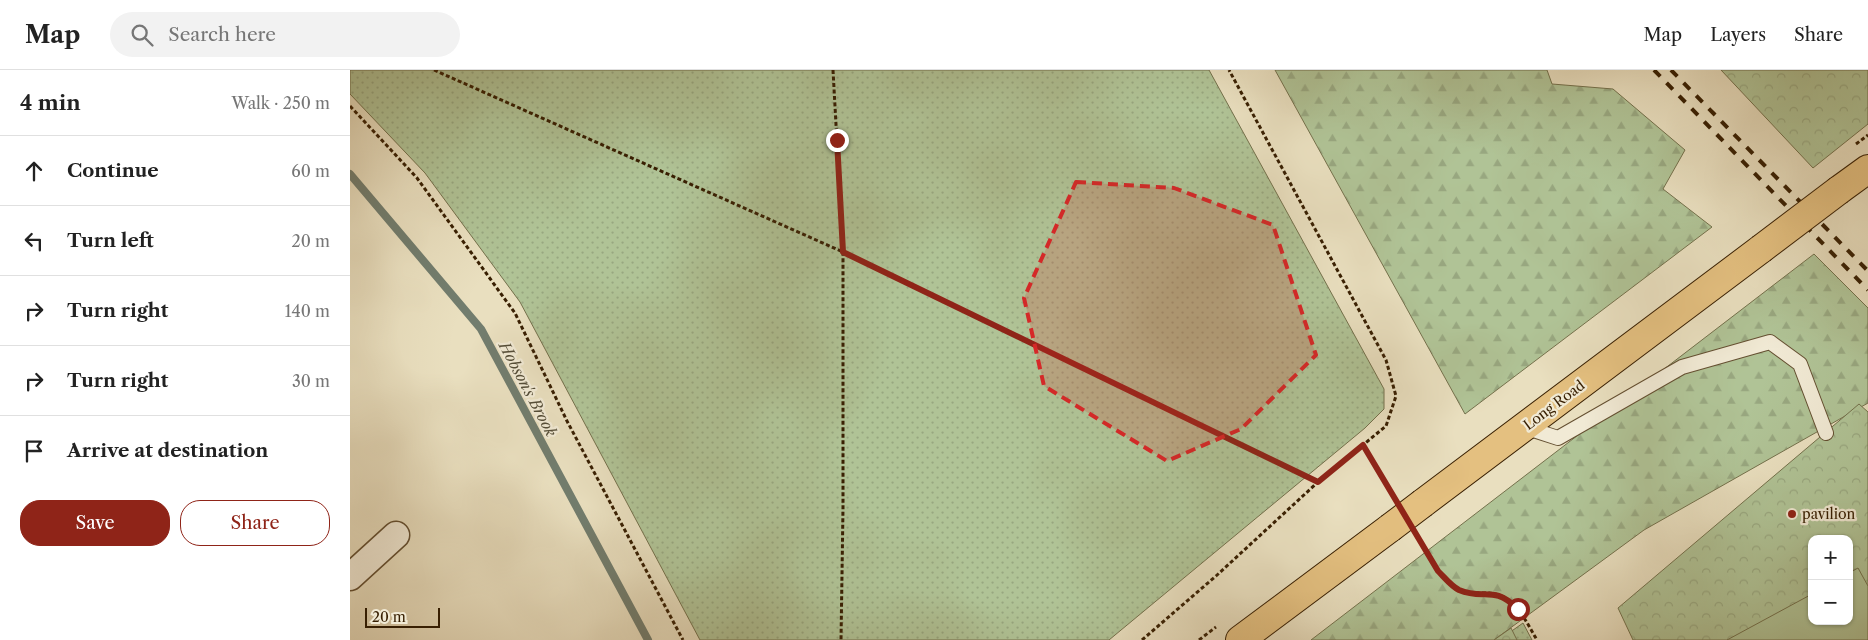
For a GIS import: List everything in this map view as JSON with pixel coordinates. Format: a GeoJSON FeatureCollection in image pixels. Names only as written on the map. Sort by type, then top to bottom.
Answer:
{"type":"FeatureCollection","features":[{"type":"Feature","properties":{"kind":"main road","name":"Long Road"},"geometry":{"type":"LineString","coordinates":[[1240,640],[1401,528],[1423,503],[1450,482],[1868,169]]}},
{"type":"Feature","properties":{"kind":"street"},"geometry":{"type":"LineString","coordinates":[[350,577],[396,535]]}},
{"type":"Feature","properties":{"kind":"lane"},"geometry":{"type":"LineString","coordinates":[[1524,428],[1558,438],[1682,367],[1770,342],[1800,364],[1826,433]]}},
{"type":"Feature","properties":{"kind":"path"},"geometry":{"type":"LineString","coordinates":[[434,70],[843,252],[1318,482]]}},
{"type":"Feature","properties":{"kind":"path"},"geometry":{"type":"LineString","coordinates":[[833,70],[843,252],[843,508],[840,640]]}},
{"type":"Feature","properties":{"kind":"path"},"geometry":{"type":"LineString","coordinates":[[1142,640],[1216,576],[1318,482],[1386,426],[1396,396],[1386,360],[1229,70]]}},
{"type":"Feature","properties":{"kind":"path"},"geometry":{"type":"LineString","coordinates":[[350,106],[417,178],[515,313],[567,421],[683,640]]}},
{"type":"Feature","properties":{"kind":"path"},"geometry":{"type":"LineString","coordinates":[[1363,445],[1393,495]]}},
{"type":"Feature","properties":{"kind":"path"},"geometry":{"type":"LineString","coordinates":[[1401,528],[1449,582],[1468,593],[1494,594],[1507,598],[1518,609],[1537,640]]}},
{"type":"Feature","properties":{"kind":"highlighted area"},"geometry":{"type":"Polygon","coordinates":[[[1076,182],[1174,188],[1273,225],[1316,355],[1241,429],[1167,461],[1044,386],[1024,298],[1076,182]]]}},
{"type":"Feature","properties":{"kind":"green space"},"geometry":{"type":"Polygon","coordinates":[[[350,70],[1209,70],[1384,389],[1384,409],[1365,428],[1109,640],[700,640],[520,302],[425,173],[350,94],[350,70]]]}},
{"type":"Feature","properties":{"kind":"green space"},"geometry":{"type":"Polygon","coordinates":[[[1275,70],[1547,70],[1552,84],[1613,89],[1685,150],[1663,189],[1712,227],[1465,414],[1275,70]]]}},
{"type":"Feature","properties":{"kind":"green space"},"geometry":{"type":"Polygon","coordinates":[[[1721,70],[1868,70],[1868,124],[1813,168],[1721,70]]]}},
{"type":"Feature","properties":{"kind":"green space"},"geometry":{"type":"Polygon","coordinates":[[[1814,254],[1868,308],[1868,403],[1644,530],[1494,640],[1311,640],[1814,254]]]}},
{"type":"Feature","properties":{"kind":"green space"},"geometry":{"type":"Polygon","coordinates":[[[1859,404],[1868,412],[1868,640],[1633,640],[1618,608],[1859,404]]]}},
{"type":"Feature","properties":{"kind":"green space"},"geometry":{"type":"Polygon","coordinates":[[[1858,568],[1868,586],[1868,640],[1727,640],[1808,596],[1808,625],[1853,625],[1853,571],[1858,568]]]}},
{"type":"Feature","properties":{"kind":"green space"},"geometry":{"type":"Polygon","coordinates":[[[1523,623],[1532,640],[1499,640],[1523,623]]]}},
{"type":"Feature","properties":{"kind":"green space"},"geometry":{"type":"Polygon","coordinates":[[[1511,628],[1517,640],[1494,640],[1511,628]]]}},
{"type":"Feature","properties":{"kind":"waterway","name":"Hobson's Brook"},"geometry":{"type":"LineString","coordinates":[[350,174],[481,329],[648,640]]}},
{"type":"Feature","properties":{"kind":"railway"},"geometry":{"type":"LineString","coordinates":[[1654,70],[1868,290]]}},
{"type":"Feature","properties":{"kind":"railway"},"geometry":{"type":"LineString","coordinates":[[1671,70],[1868,271]]}},
{"type":"Feature","properties":{"kind":"place","name":"pavilion"},"geometry":{"type":"Point","coordinates":[1792,514]}},
{"type":"Feature","properties":{"kind":"route"},"geometry":{"type":"LineString","coordinates":[[837,140],[843,252],[1318,482],[1363,445],[1438,571],[1458,589],[1468,593],[1494,594],[1507,598],[1518,609]]}}]}
